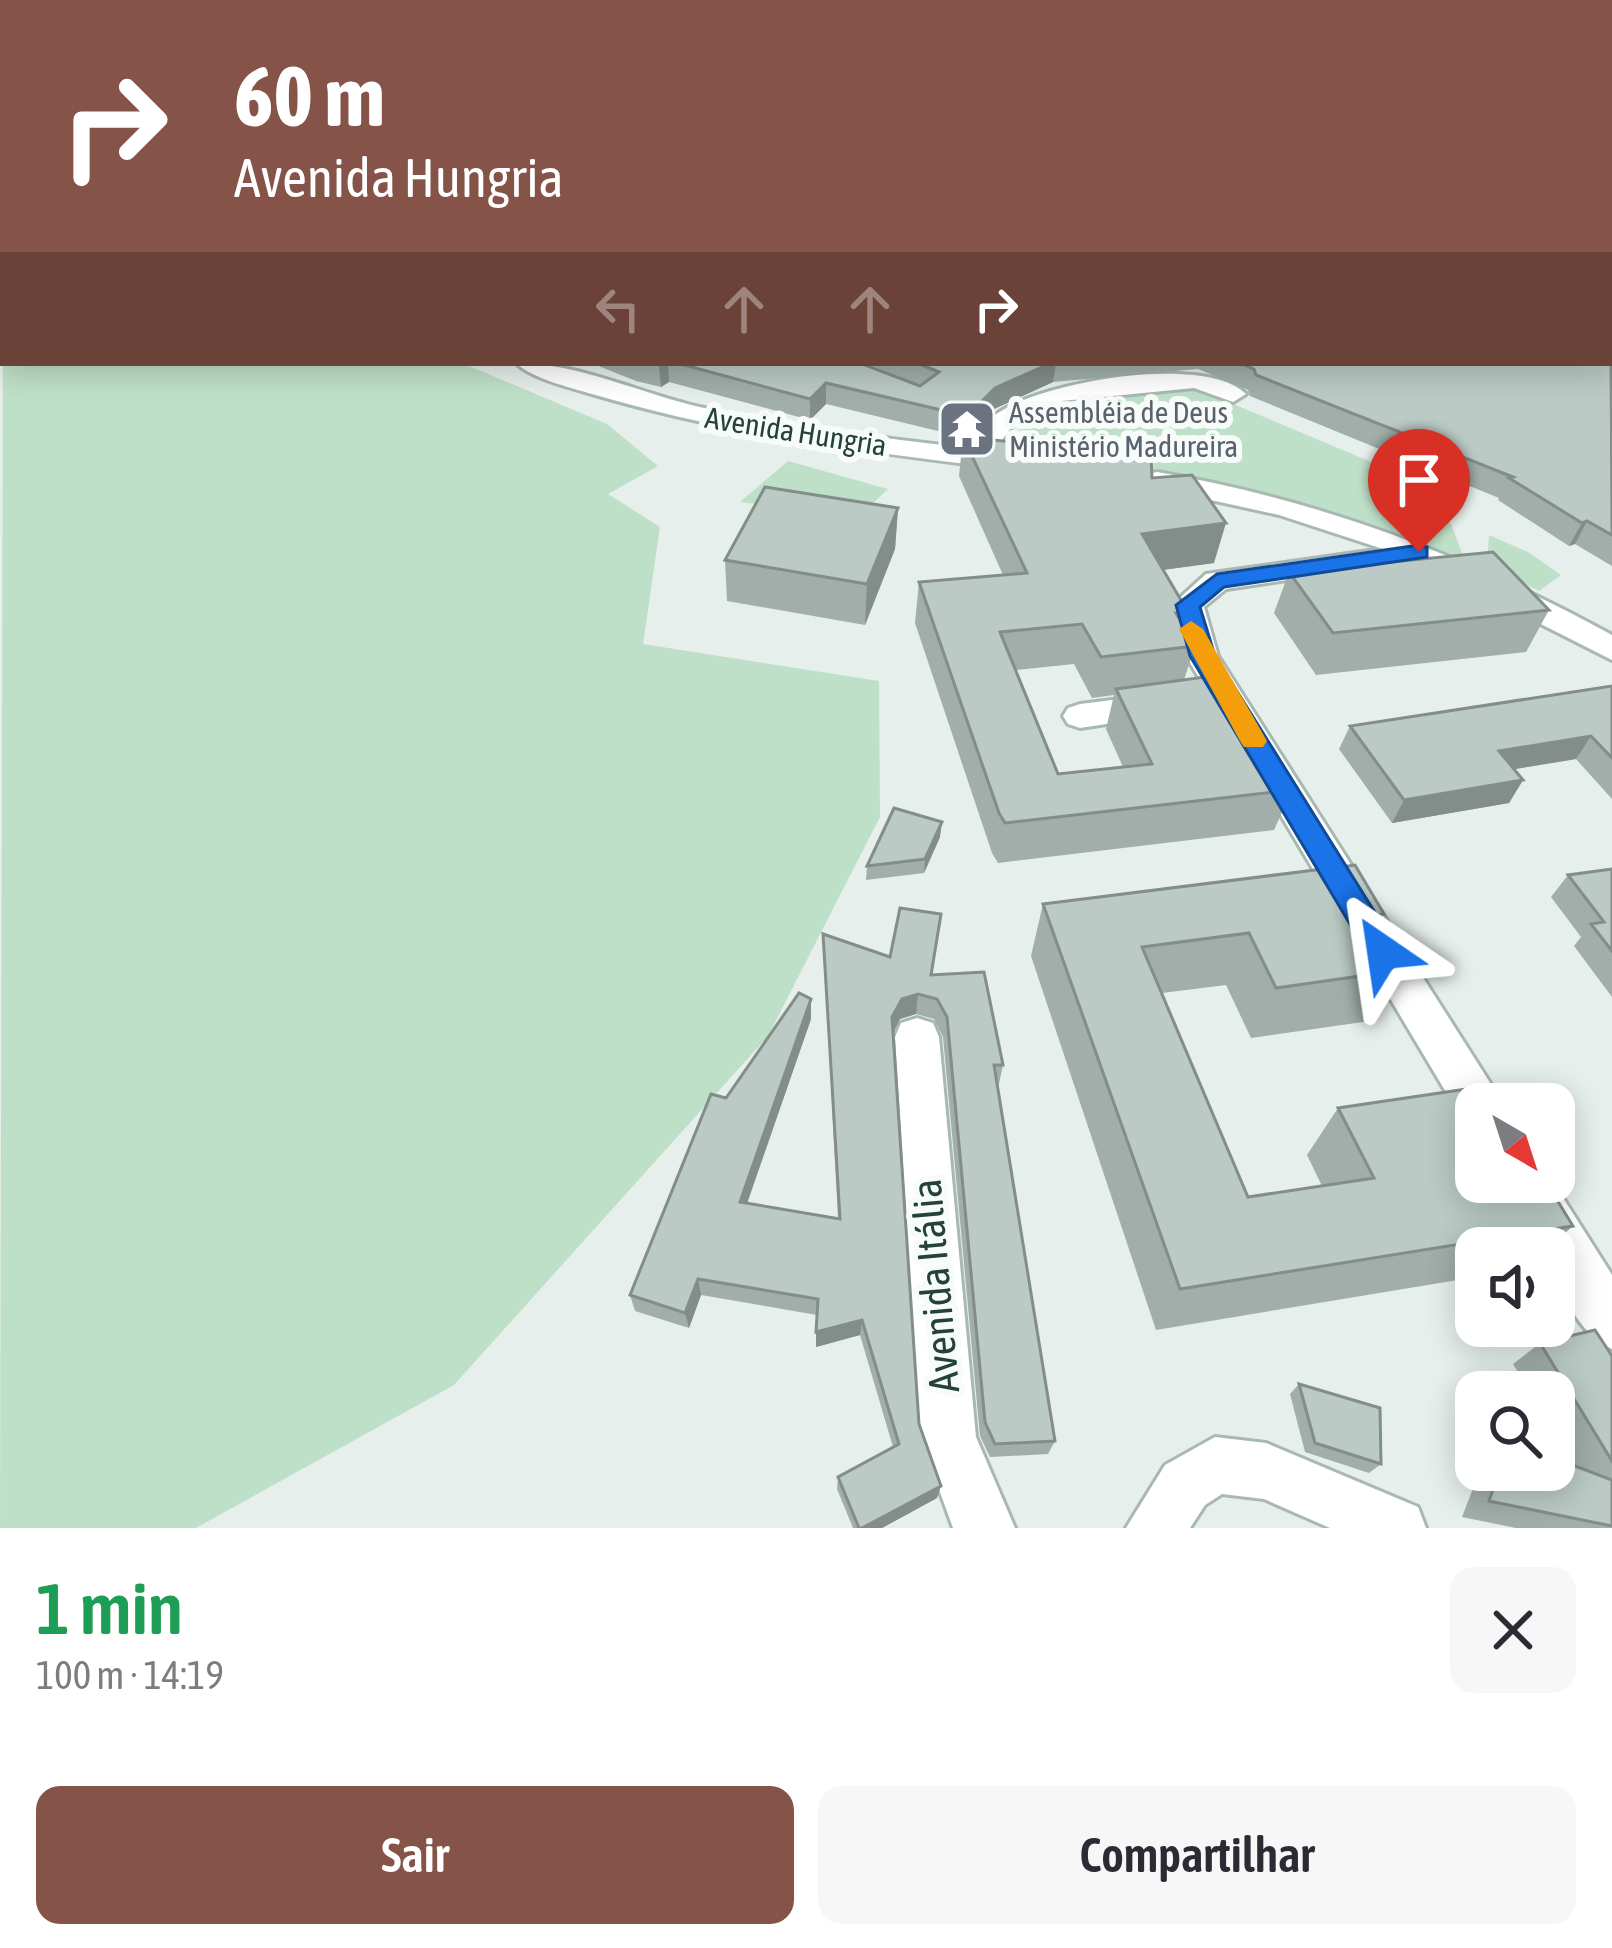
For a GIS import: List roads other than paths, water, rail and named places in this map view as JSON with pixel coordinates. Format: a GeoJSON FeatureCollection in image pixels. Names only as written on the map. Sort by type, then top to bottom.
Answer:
{"type":"FeatureCollection","features":[{"type":"Feature","properties":{"kind":"street","name":"Avenida Hungria"},"geometry":{"type":"LineString","coordinates":[[537,366],[665,409],[823,437],[1032,463]]}},
{"type":"Feature","properties":{"kind":"street"},"geometry":{"type":"LineString","coordinates":[[976,457],[1003,420],[1055,394],[1196,380],[1234,394]]}},
{"type":"Feature","properties":{"kind":"street"},"geometry":{"type":"LineString","coordinates":[[1129,476],[1243,498],[1419,552],[1610,645]]}},
{"type":"Feature","properties":{"kind":"street"},"geometry":{"type":"LineString","coordinates":[[1419,552],[1217,581],[1198,592],[1188,605],[1190,626],[1227,697],[1465,1083]]}},
{"type":"Feature","properties":{"kind":"street"},"geometry":{"type":"LineString","coordinates":[[1080,716],[1227,697]]}},
{"type":"Feature","properties":{"kind":"street","name":"Avenida Itália"},"geometry":{"type":"LineString","coordinates":[[916,1036],[948,1437],[972,1504],[986,1528]]}},
{"type":"Feature","properties":{"kind":"street"},"geometry":{"type":"LineString","coordinates":[[1539,1203],[1612,1323]]}},
{"type":"Feature","properties":{"kind":"street"},"geometry":{"type":"LineString","coordinates":[[1155,1528],[1185,1485],[1215,1465],[1266,1471],[1396,1528]]}},
{"type":"Feature","properties":{"kind":"place","name":"Assembléia de Deus Ministério Madureira"},"geometry":{"type":"Point","coordinates":[967,429]}}]}
